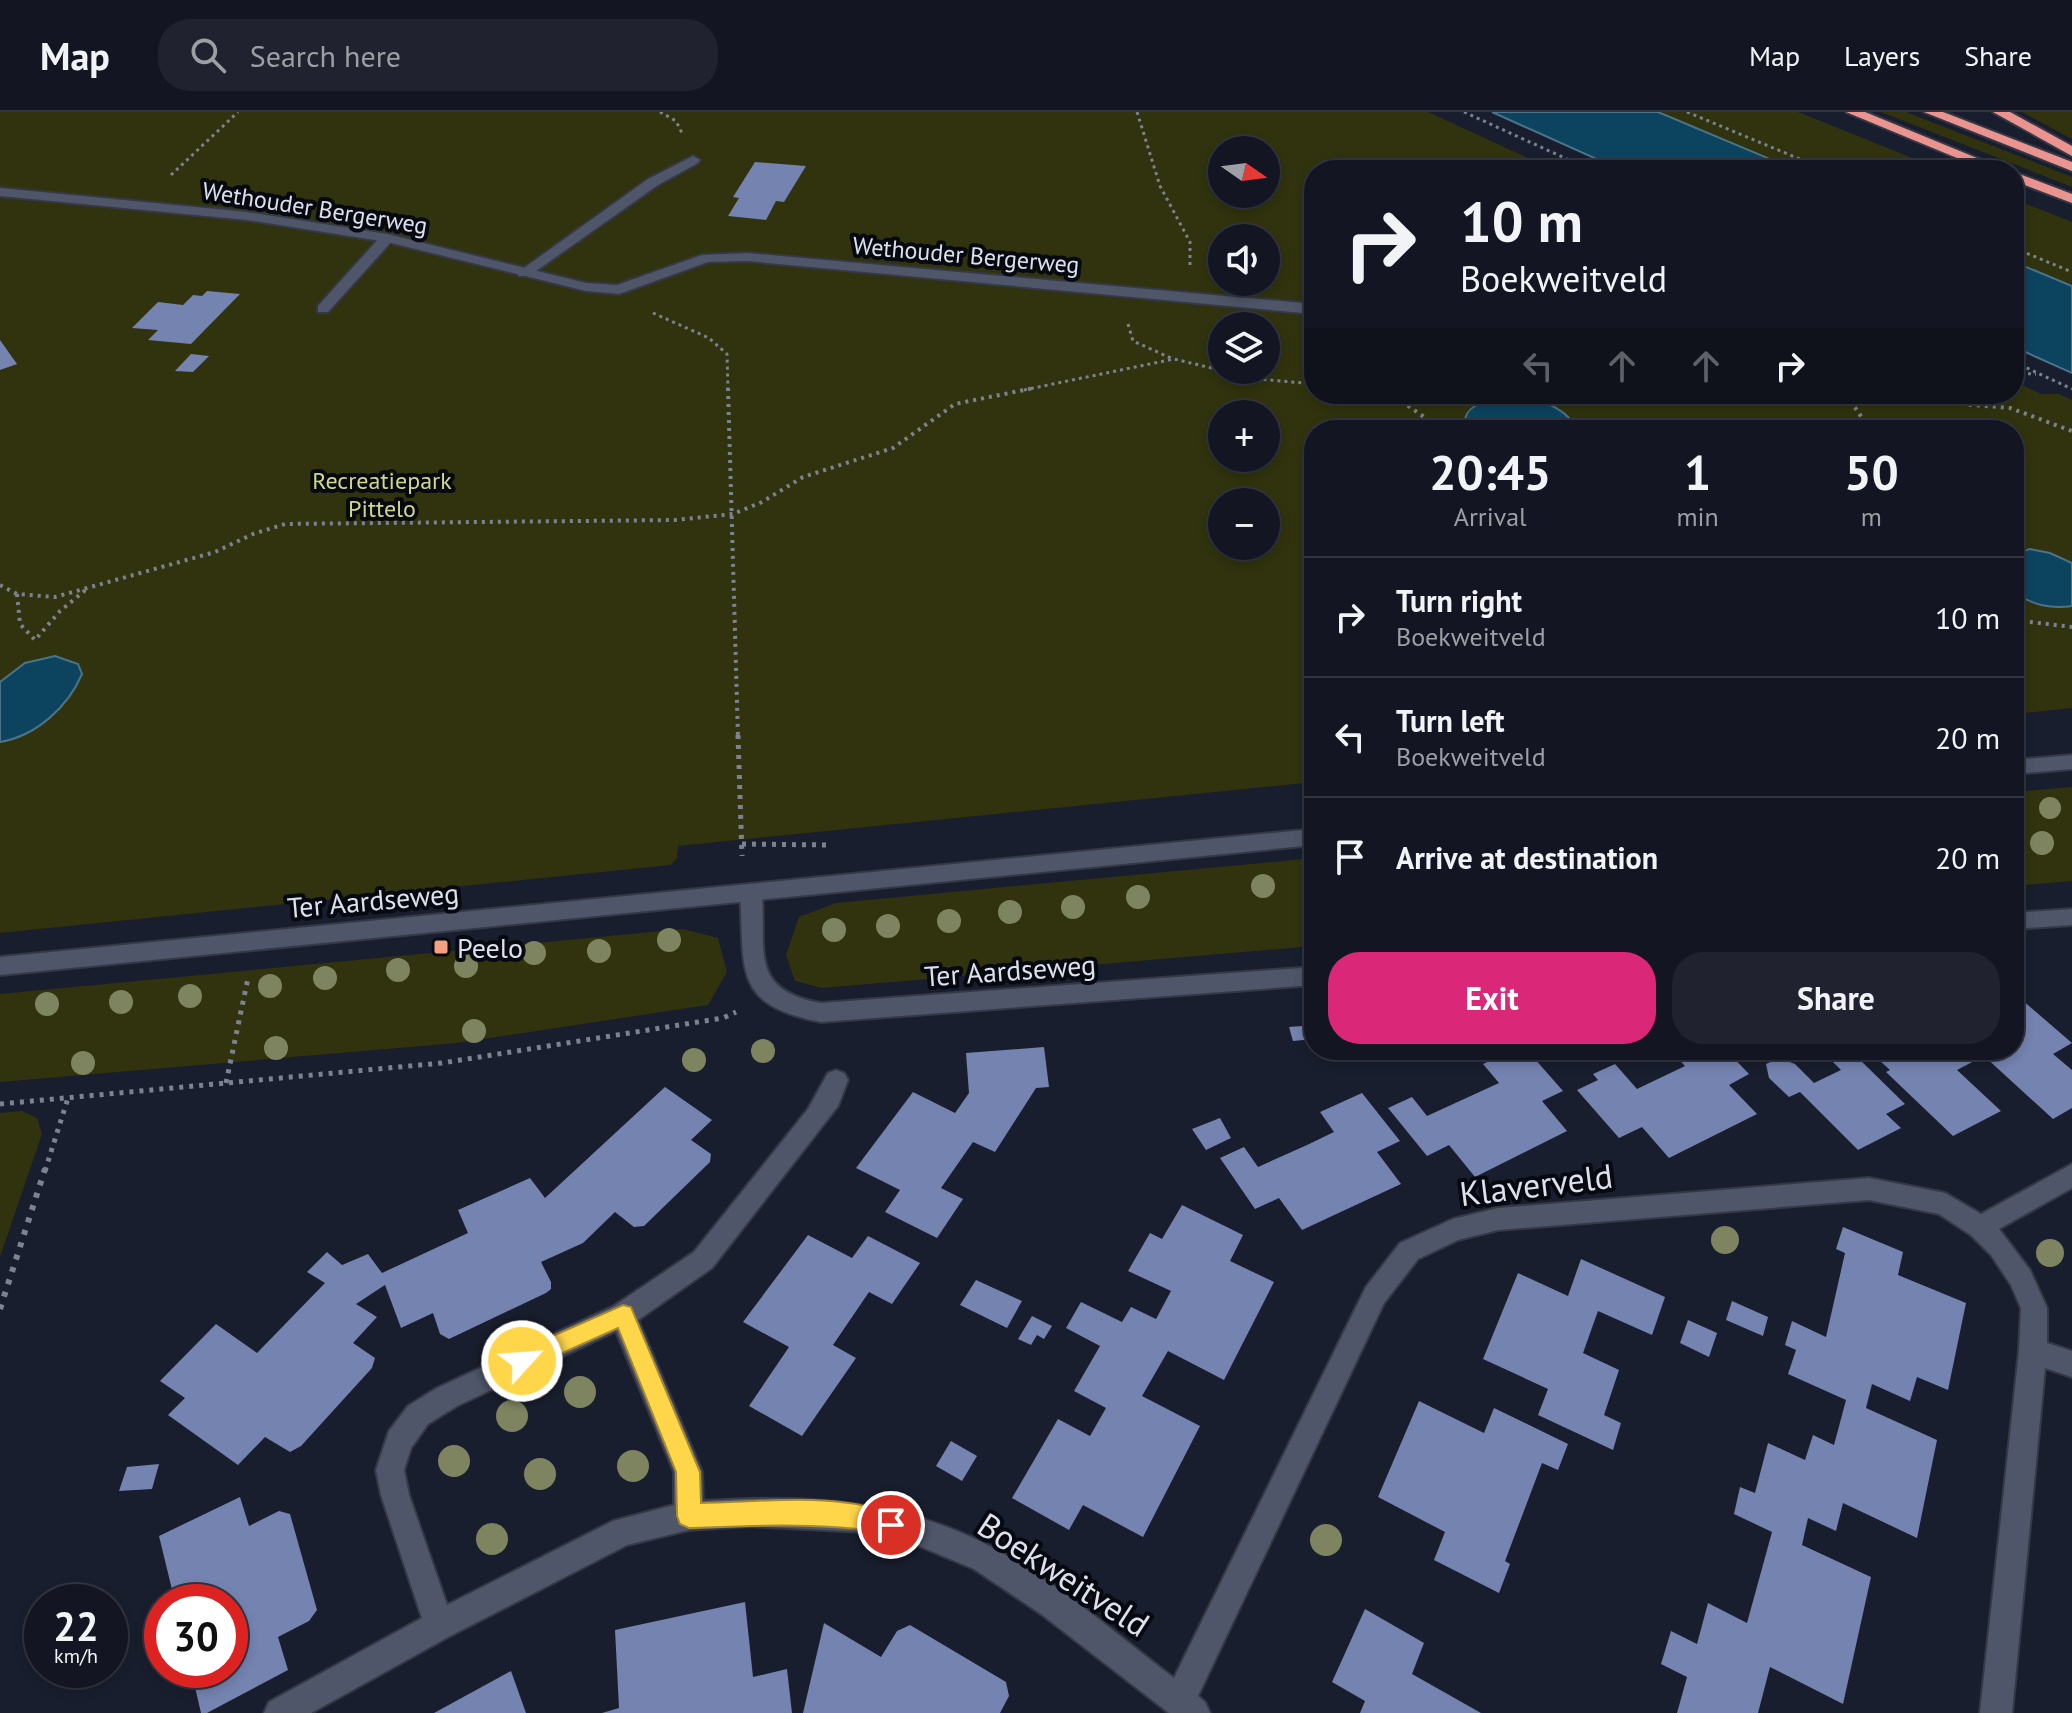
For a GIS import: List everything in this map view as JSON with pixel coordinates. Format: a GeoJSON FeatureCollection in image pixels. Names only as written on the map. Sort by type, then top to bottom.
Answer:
{"type":"FeatureCollection","features":[{"type":"Feature","properties":{"kind":"highway"},"geometry":{"type":"LineString","coordinates":[[1853,112],[1974,160]]}},
{"type":"Feature","properties":{"kind":"highway"},"geometry":{"type":"LineString","coordinates":[[1931,112],[2072,167]]}},
{"type":"Feature","properties":{"kind":"highway"},"geometry":{"type":"LineString","coordinates":[[2000,112],[2072,152]]}},
{"type":"Feature","properties":{"kind":"highway"},"geometry":{"type":"LineString","coordinates":[[2024,180],[2072,199]]}},
{"type":"Feature","properties":{"kind":"street"},"geometry":{"type":"LineString","coordinates":[[524,273],[653,182],[693,160]]}},
{"type":"Feature","properties":{"kind":"street","name":"Wethouder Bergerweg"},"geometry":{"type":"LineString","coordinates":[[0,192],[247,216],[387,238],[586,287],[619,290],[707,258],[747,257],[1304,308]]}},
{"type":"Feature","properties":{"kind":"street"},"geometry":{"type":"LineString","coordinates":[[323,309],[387,238]]}},
{"type":"Feature","properties":{"kind":"street"},"geometry":{"type":"LineString","coordinates":[[2024,766],[2072,762]]}},
{"type":"Feature","properties":{"kind":"street","name":"Ter Aardseweg"},"geometry":{"type":"LineString","coordinates":[[0,966],[1304,838]]}},
{"type":"Feature","properties":{"kind":"street"},"geometry":{"type":"LineString","coordinates":[[751,893],[757,976],[774,995]]}},
{"type":"Feature","properties":{"kind":"street"},"geometry":{"type":"LineString","coordinates":[[2024,920],[2072,917]]}},
{"type":"Feature","properties":{"kind":"street","name":"Ter Aardseweg"},"geometry":{"type":"LineString","coordinates":[[774,995],[800,1010],[831,1014],[1304,977]]}},
{"type":"Feature","properties":{"kind":"street"},"geometry":{"type":"LineString","coordinates":[[439,1625],[395,1495],[390,1470],[399,1441],[418,1415],[447,1397],[623,1315],[703,1260],[817,1116],[829,1099],[836,1080]]}},
{"type":"Feature","properties":{"kind":"street"},"geometry":{"type":"LineString","coordinates":[[1980,1227],[2072,1175]]}},
{"type":"Feature","properties":{"kind":"street","name":"Klaverveld"},"geometry":{"type":"LineString","coordinates":[[1187,1706],[1375,1295],[1409,1251],[1453,1230],[1498,1219],[1869,1189],[1945,1204],[1980,1227],[2000,1247],[2021,1278],[2034,1308],[2033,1351],[1996,1713]]}},
{"type":"Feature","properties":{"kind":"street"},"geometry":{"type":"LineString","coordinates":[[623,1315],[688,1472],[689,1516]]}},
{"type":"Feature","properties":{"kind":"street"},"geometry":{"type":"LineString","coordinates":[[2033,1351],[2072,1364]]}},
{"type":"Feature","properties":{"kind":"street","name":"Boekweitveld"},"geometry":{"type":"LineString","coordinates":[[280,1713],[439,1625],[623,1531],[689,1516],[805,1513],[863,1518],[920,1532],[984,1559],[1052,1603],[1187,1706]]}},
{"type":"Feature","properties":{"kind":"path"},"geometry":{"type":"LineString","coordinates":[[138,205],[238,112]]}},
{"type":"Feature","properties":{"kind":"path"},"geometry":{"type":"LineString","coordinates":[[1137,112],[1160,186],[1190,242],[1191,266],[1135,309],[1127,327],[1133,341],[1174,359],[1258,379],[1304,383]]}},
{"type":"Feature","properties":{"kind":"path"},"geometry":{"type":"LineString","coordinates":[[1464,112],[1569,160]]}},
{"type":"Feature","properties":{"kind":"path"},"geometry":{"type":"LineString","coordinates":[[1687,112],[1802,160]]}},
{"type":"Feature","properties":{"kind":"path"},"geometry":{"type":"LineString","coordinates":[[2024,252],[2072,272]]}},
{"type":"Feature","properties":{"kind":"path"},"geometry":{"type":"LineString","coordinates":[[619,290],[663,319],[711,336],[727,354],[742,844]]}},
{"type":"Feature","properties":{"kind":"path"},"geometry":{"type":"LineString","coordinates":[[0,585],[17,594],[55,597],[215,552],[253,534],[285,524],[675,520],[733,514],[762,502],[803,477],[893,448],[955,404],[1174,359]]}},
{"type":"Feature","properties":{"kind":"path"},"geometry":{"type":"LineString","coordinates":[[2024,366],[2072,389]]}},
{"type":"Feature","properties":{"kind":"path"},"geometry":{"type":"LineString","coordinates":[[2024,373],[2041,374]]}},
{"type":"Feature","properties":{"kind":"path"},"geometry":{"type":"LineString","coordinates":[[1405,404],[1429,420]]}},
{"type":"Feature","properties":{"kind":"path"},"geometry":{"type":"LineString","coordinates":[[1960,404],[2010,408],[2072,431]]}},
{"type":"Feature","properties":{"kind":"path"},"geometry":{"type":"LineString","coordinates":[[17,594],[20,624],[35,640],[60,611],[91,585]]}},
{"type":"Feature","properties":{"kind":"path"},"geometry":{"type":"LineString","coordinates":[[2024,621],[2072,627]]}},
{"type":"Feature","properties":{"kind":"path"},"geometry":{"type":"LineString","coordinates":[[226,1083],[250,966]]}},
{"type":"Feature","properties":{"kind":"path"},"geometry":{"type":"LineString","coordinates":[[0,1104],[442,1063],[723,1018],[774,995]]}},
{"type":"Feature","properties":{"kind":"path"},"geometry":{"type":"LineString","coordinates":[[0,1309],[68,1098]]}},
{"type":"Feature","properties":{"kind":"green space","name":"Recreatiepark Pittelo"},"geometry":{"type":"Polygon","coordinates":[[[0,112],[1428,112],[1532,160],[1304,160],[1304,404],[2024,404],[2024,386],[2041,394],[2059,394],[2072,400],[2072,708],[2024,713],[2024,420],[1304,420],[1304,783],[678,846],[677,858],[671,865],[0,933],[0,112]]]}},
{"type":"Feature","properties":{"kind":"green space"},"geometry":{"type":"Polygon","coordinates":[[[1658,112],[1798,112],[1917,160],[1772,160],[1658,112]]]}},
{"type":"Feature","properties":{"kind":"green space"},"geometry":{"type":"Polygon","coordinates":[[[1881,112],[1906,112],[2072,177],[2072,187],[2024,168],[2024,160],[2003,160],[1881,112]]]}},
{"type":"Feature","properties":{"kind":"green space"},"geometry":{"type":"Polygon","coordinates":[[[2022,112],[2072,112],[2072,139],[2022,112]]]}},
{"type":"Feature","properties":{"kind":"green space"},"geometry":{"type":"Polygon","coordinates":[[[2024,203],[2072,222],[2072,286],[2024,265],[2024,203]]]}},
{"type":"Feature","properties":{"kind":"green space"},"geometry":{"type":"Polygon","coordinates":[[[2072,787],[2072,881],[2024,885],[2024,791],[2072,787]]]}},
{"type":"Feature","properties":{"kind":"green space"},"geometry":{"type":"Polygon","coordinates":[[[1304,859],[1304,947],[822,988],[795,981],[786,955],[799,917],[836,903],[1304,859]]]}},
{"type":"Feature","properties":{"kind":"green space"},"geometry":{"type":"Polygon","coordinates":[[[683,929],[718,938],[727,972],[708,1005],[457,1043],[0,1082],[0,994],[683,929]]]}},
{"type":"Feature","properties":{"kind":"green space"},"geometry":{"type":"Polygon","coordinates":[[[22,1111],[37,1118],[42,1134],[0,1257],[0,1113],[22,1111]]]}},
{"type":"Feature","properties":{"kind":"water"},"geometry":{"type":"Polygon","coordinates":[[[1492,112],[1658,112],[1772,160],[1599,160],[1492,112]]]}},
{"type":"Feature","properties":{"kind":"water"},"geometry":{"type":"Polygon","coordinates":[[[2024,266],[2072,286],[2072,373],[2024,351],[2024,266]]]}},
{"type":"Feature","properties":{"kind":"water"},"geometry":{"type":"Polygon","coordinates":[[[1547,404],[1570,420],[1465,420],[1476,405],[1547,404]]]}},
{"type":"Feature","properties":{"kind":"water"},"geometry":{"type":"Polygon","coordinates":[[[2024,551],[2050,553],[2072,563],[2072,606],[2042,605],[2024,598],[2024,551]]]}},
{"type":"Feature","properties":{"kind":"water"},"geometry":{"type":"Polygon","coordinates":[[[55,656],[78,664],[82,674],[76,686],[59,708],[38,727],[0,742],[0,682],[25,663],[55,656]]]}},
{"type":"Feature","properties":{"kind":"building"},"geometry":{"type":"Polygon","coordinates":[[[755,162],[806,166],[784,202],[776,201],[766,220],[728,216],[739,198],[733,197],[755,162]]]}},
{"type":"Feature","properties":{"kind":"building"},"geometry":{"type":"Polygon","coordinates":[[[207,291],[240,294],[191,344],[148,340],[158,330],[132,328],[158,302],[183,305],[193,295],[202,296],[207,291]]]}},
{"type":"Feature","properties":{"kind":"building"},"geometry":{"type":"Polygon","coordinates":[[[0,340],[17,364],[0,370],[0,340]]]}},
{"type":"Feature","properties":{"kind":"building"},"geometry":{"type":"Polygon","coordinates":[[[191,354],[209,356],[193,372],[175,371],[191,354]]]}},
{"type":"Feature","properties":{"kind":"building"},"geometry":{"type":"Polygon","coordinates":[[[2024,1002],[2072,1043],[2053,1054],[2072,1070],[2072,1108],[2053,1119],[1988,1060],[2024,1060],[2024,1002]]]}},
{"type":"Feature","properties":{"kind":"building"},"geometry":{"type":"Polygon","coordinates":[[[1304,1026],[1304,1040],[1293,1041],[1289,1027],[1304,1026]]]}},
{"type":"Feature","properties":{"kind":"building"},"geometry":{"type":"Polygon","coordinates":[[[1044,1047],[1049,1087],[1036,1088],[995,1152],[973,1142],[941,1188],[963,1199],[937,1238],[885,1212],[900,1190],[856,1168],[913,1092],[955,1113],[969,1093],[966,1053],[1044,1047]]]}},
{"type":"Feature","properties":{"kind":"building"},"geometry":{"type":"Polygon","coordinates":[[[1492,1060],[1536,1060],[1563,1091],[1542,1101],[1567,1131],[1475,1177],[1449,1145],[1427,1156],[1388,1108],[1412,1097],[1427,1116],[1499,1083],[1483,1064],[1492,1060]]]}},
{"type":"Feature","properties":{"kind":"building"},"geometry":{"type":"Polygon","coordinates":[[[1679,1060],[1736,1060],[1749,1074],[1729,1085],[1757,1114],[1669,1158],[1642,1127],[1619,1138],[1577,1090],[1598,1080],[1593,1074],[1615,1064],[1637,1089],[1685,1066],[1679,1060]]]}},
{"type":"Feature","properties":{"kind":"building"},"geometry":{"type":"Polygon","coordinates":[[[1784,1060],[1795,1064],[1814,1083],[1841,1070],[1831,1060],[1860,1060],[1905,1104],[1886,1114],[1901,1128],[1858,1150],[1800,1092],[1789,1097],[1769,1078],[1766,1064],[1784,1060]]]}},
{"type":"Feature","properties":{"kind":"building"},"geometry":{"type":"Polygon","coordinates":[[[1879,1060],[1976,1060],[1957,1070],[2001,1111],[1953,1136],[1886,1072],[1890,1070],[1879,1060]]]}},
{"type":"Feature","properties":{"kind":"building"},"geometry":{"type":"Polygon","coordinates":[[[665,1087],[712,1120],[691,1140],[711,1154],[710,1162],[644,1226],[634,1227],[615,1212],[583,1243],[541,1262],[551,1282],[551,1289],[546,1293],[449,1339],[440,1334],[433,1313],[401,1328],[385,1285],[356,1304],[377,1317],[353,1343],[375,1358],[372,1368],[301,1446],[290,1452],[265,1437],[238,1465],[168,1415],[185,1398],[160,1381],[216,1324],[257,1353],[325,1283],[307,1272],[327,1252],[342,1265],[368,1254],[382,1273],[468,1233],[458,1210],[530,1178],[545,1198],[665,1087]]]}},
{"type":"Feature","properties":{"kind":"building"},"geometry":{"type":"Polygon","coordinates":[[[1362,1093],[1400,1141],[1377,1152],[1401,1184],[1302,1230],[1279,1198],[1255,1209],[1220,1158],[1244,1147],[1258,1167],[1307,1145],[1334,1132],[1320,1112],[1362,1093]]]}},
{"type":"Feature","properties":{"kind":"building"},"geometry":{"type":"Polygon","coordinates":[[[1220,1118],[1231,1138],[1206,1150],[1192,1129],[1220,1118]]]}},
{"type":"Feature","properties":{"kind":"building"},"geometry":{"type":"Polygon","coordinates":[[[1182,1205],[1243,1235],[1230,1261],[1274,1282],[1224,1380],[1168,1351],[1142,1396],[1200,1426],[1143,1537],[1083,1505],[1069,1530],[1012,1498],[1058,1419],[1090,1436],[1106,1408],[1074,1391],[1100,1346],[1066,1328],[1081,1302],[1122,1322],[1131,1307],[1156,1319],[1171,1291],[1128,1271],[1150,1233],[1162,1239],[1182,1205]]]}},
{"type":"Feature","properties":{"kind":"building"},"geometry":{"type":"Polygon","coordinates":[[[1843,1227],[1903,1252],[1898,1275],[1966,1303],[1948,1390],[1917,1377],[1910,1401],[1872,1384],[1866,1408],[1937,1440],[1917,1538],[1843,1503],[1836,1531],[1808,1518],[1802,1545],[1871,1577],[1843,1704],[1770,1667],[1758,1713],[1677,1713],[1687,1677],[1661,1664],[1671,1631],[1697,1644],[1708,1603],[1747,1623],[1772,1532],[1734,1514],[1740,1487],[1755,1493],[1768,1443],[1805,1460],[1813,1435],[1834,1445],[1846,1400],[1788,1374],[1796,1350],[1785,1345],[1792,1321],[1826,1337],[1845,1253],[1836,1249],[1843,1227]]]}},
{"type":"Feature","properties":{"kind":"building"},"geometry":{"type":"Polygon","coordinates":[[[808,1235],[852,1258],[868,1236],[920,1263],[892,1304],[869,1292],[833,1345],[856,1358],[802,1436],[749,1406],[789,1347],[743,1322],[808,1235]]]}},
{"type":"Feature","properties":{"kind":"building"},"geometry":{"type":"Polygon","coordinates":[[[1581,1259],[1665,1297],[1652,1335],[1598,1311],[1583,1353],[1619,1370],[1604,1415],[1621,1423],[1613,1450],[1538,1415],[1548,1389],[1483,1359],[1518,1273],[1568,1296],[1581,1259]]]}},
{"type":"Feature","properties":{"kind":"building"},"geometry":{"type":"Polygon","coordinates":[[[976,1280],[1022,1301],[1007,1328],[960,1305],[976,1280]]]}},
{"type":"Feature","properties":{"kind":"building"},"geometry":{"type":"Polygon","coordinates":[[[1732,1301],[1768,1317],[1763,1336],[1726,1320],[1732,1301]]]}},
{"type":"Feature","properties":{"kind":"building"},"geometry":{"type":"Polygon","coordinates":[[[1032,1316],[1052,1326],[1044,1339],[1037,1335],[1031,1345],[1018,1339],[1032,1316]]]}},
{"type":"Feature","properties":{"kind":"building"},"geometry":{"type":"Polygon","coordinates":[[[1688,1320],[1717,1333],[1709,1357],[1680,1343],[1688,1320]]]}},
{"type":"Feature","properties":{"kind":"building"},"geometry":{"type":"Polygon","coordinates":[[[1419,1401],[1484,1433],[1494,1408],[1568,1444],[1558,1470],[1542,1463],[1505,1561],[1510,1564],[1499,1593],[1434,1560],[1445,1532],[1378,1497],[1419,1401]]]}},
{"type":"Feature","properties":{"kind":"building"},"geometry":{"type":"Polygon","coordinates":[[[951,1441],[977,1456],[962,1481],[936,1466],[951,1441]]]}},
{"type":"Feature","properties":{"kind":"building"},"geometry":{"type":"Polygon","coordinates":[[[159,1464],[152,1489],[119,1491],[127,1467],[159,1464]]]}},
{"type":"Feature","properties":{"kind":"building"},"geometry":{"type":"Polygon","coordinates":[[[240,1497],[249,1526],[279,1511],[290,1514],[317,1610],[309,1621],[278,1637],[288,1670],[207,1713],[201,1713],[195,1688],[248,1688],[248,1584],[171,1584],[159,1536],[240,1497]]]}},
{"type":"Feature","properties":{"kind":"building"},"geometry":{"type":"Polygon","coordinates":[[[745,1602],[753,1677],[787,1669],[792,1713],[602,1713],[619,1708],[615,1630],[745,1602]]]}},
{"type":"Feature","properties":{"kind":"building"},"geometry":{"type":"Polygon","coordinates":[[[1365,1609],[1424,1643],[1412,1674],[1481,1713],[1360,1713],[1365,1701],[1332,1682],[1365,1609]]]}},
{"type":"Feature","properties":{"kind":"building"},"geometry":{"type":"Polygon","coordinates":[[[824,1623],[881,1657],[897,1631],[910,1625],[1006,1682],[1009,1696],[1000,1713],[803,1713],[824,1623]]]}},
{"type":"Feature","properties":{"kind":"building"},"geometry":{"type":"Polygon","coordinates":[[[511,1671],[526,1713],[434,1713],[511,1671]]]}},
{"type":"Feature","properties":{"kind":"place","name":"Peelo"},"geometry":{"type":"Point","coordinates":[441,947]}},
{"type":"Feature","properties":{"kind":"route"},"geometry":{"type":"LineString","coordinates":[[522,1361],[623,1315],[688,1472],[689,1516],[749,1512],[805,1513],[863,1518],[891,1525]]}}]}
